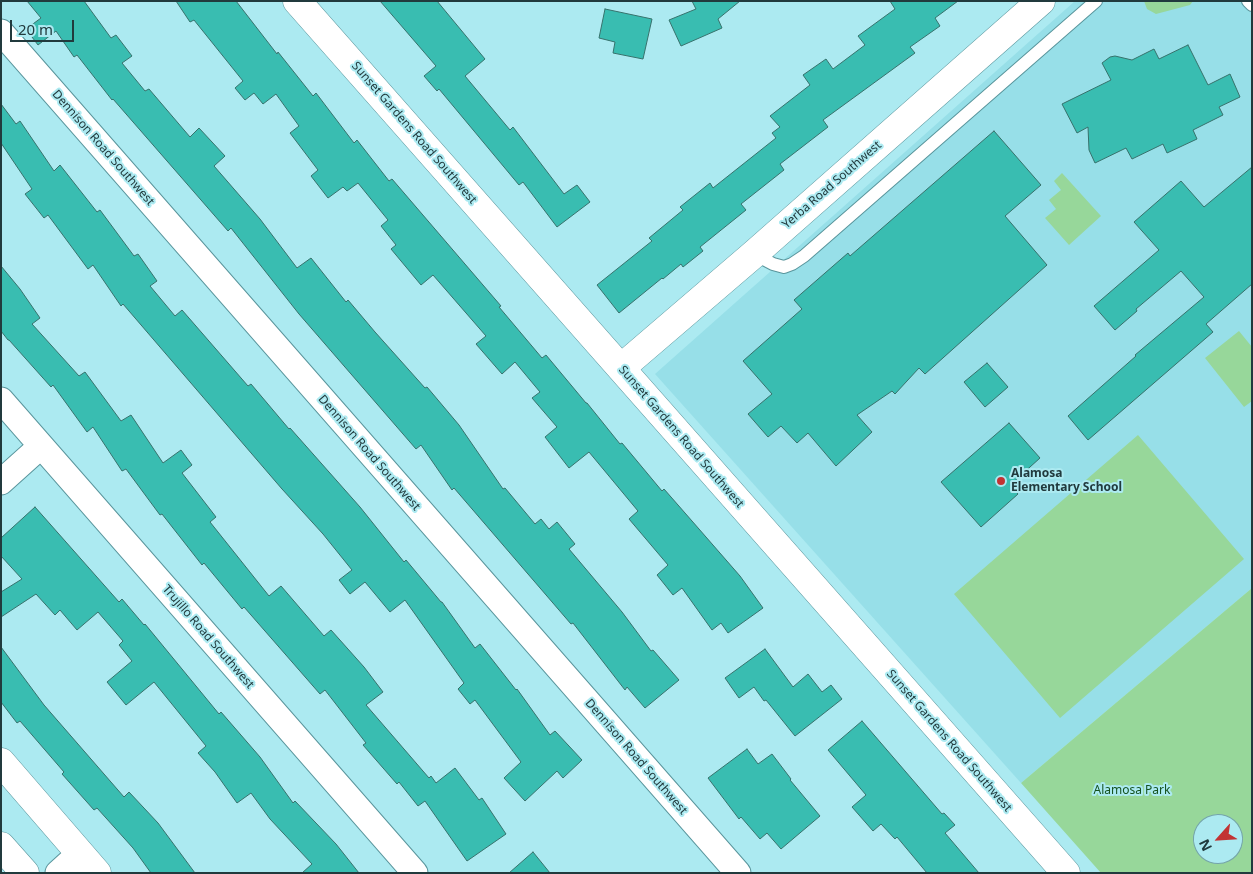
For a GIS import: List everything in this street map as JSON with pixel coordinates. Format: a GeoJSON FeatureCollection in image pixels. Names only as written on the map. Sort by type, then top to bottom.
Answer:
{"type":"FeatureCollection","features":[{"type":"Feature","properties":{"kind":"street","name":"Sunset Gardens Road Southwest"},"geometry":{"type":"LineString","coordinates":[[297,1],[1066,873]]}},
{"type":"Feature","properties":{"kind":"street","name":"Yerba Road Southwest"},"geometry":{"type":"LineString","coordinates":[[621,368],[754,254],[1041,1]]}},
{"type":"Feature","properties":{"kind":"street","name":"Dennison Road Southwest"},"geometry":{"type":"LineString","coordinates":[[1,32],[738,873]]}},
{"type":"Feature","properties":{"kind":"street","name":"Trujillo Road Southwest"},"geometry":{"type":"LineString","coordinates":[[1,400],[415,873]]}},
{"type":"Feature","properties":{"kind":"street"},"geometry":{"type":"LineString","coordinates":[[1,482],[41,446]]}},
{"type":"Feature","properties":{"kind":"street"},"geometry":{"type":"LineString","coordinates":[[1,762],[89,863],[58,873]]}},
{"type":"Feature","properties":{"kind":"street"},"geometry":{"type":"LineString","coordinates":[[1,846],[25,873]]}},
{"type":"Feature","properties":{"kind":"lane"},"geometry":{"type":"LineString","coordinates":[[754,254],[772,264],[784,267],[804,256],[1096,1]]}},
{"type":"Feature","properties":{"kind":"lane"},"geometry":{"type":"LineString","coordinates":[[1248,1],[1252,5]]}},
{"type":"Feature","properties":{"kind":"shaded area","name":"Alamosa Elementary School"},"geometry":{"type":"Polygon","coordinates":[[[1075,1],[1252,1],[1252,588],[1021,783],[655,374],[1075,1]]]}},
{"type":"Feature","properties":{"kind":"green space"},"geometry":{"type":"Polygon","coordinates":[[[1144,1],[1193,1],[1190,5],[1156,14],[1147,9],[1144,1]]]}},
{"type":"Feature","properties":{"kind":"green space"},"geometry":{"type":"Polygon","coordinates":[[[1062,173],[1101,216],[1069,245],[1045,218],[1056,209],[1049,200],[1061,190],[1054,181],[1062,173]]]}},
{"type":"Feature","properties":{"kind":"green space"},"geometry":{"type":"Polygon","coordinates":[[[1239,331],[1252,347],[1252,401],[1244,407],[1205,358],[1239,331]]]}},
{"type":"Feature","properties":{"kind":"green space"},"geometry":{"type":"Polygon","coordinates":[[[1138,435],[1244,559],[1060,718],[954,594],[1138,435]]]}},
{"type":"Feature","properties":{"kind":"green space","name":"Alamosa Park"},"geometry":{"type":"Polygon","coordinates":[[[1252,588],[1252,873],[1101,873],[1021,783],[1252,588]]]}},
{"type":"Feature","properties":{"kind":"building"},"geometry":{"type":"Polygon","coordinates":[[[27,1],[84,1],[111,38],[116,35],[132,56],[122,63],[145,91],[149,89],[190,137],[199,128],[225,156],[214,166],[260,219],[297,268],[311,258],[346,302],[348,300],[459,425],[503,489],[505,488],[535,524],[541,519],[549,529],[557,522],[575,544],[569,549],[622,612],[651,651],[653,650],[679,680],[645,708],[627,687],[625,690],[573,623],[571,624],[454,488],[452,490],[421,445],[416,449],[299,314],[231,228],[228,231],[112,100],[77,55],[74,57],[56,31],[38,45],[26,29],[41,18],[27,1]]]}},
{"type":"Feature","properties":{"kind":"building"},"geometry":{"type":"Polygon","coordinates":[[[176,1],[236,1],[277,54],[278,52],[313,96],[316,93],[354,143],[357,140],[389,181],[392,179],[501,306],[499,307],[542,358],[546,355],[620,444],[622,443],[662,491],[664,489],[740,576],[763,608],[728,633],[721,623],[712,630],[682,588],[673,595],[657,575],[668,565],[629,519],[638,511],[589,452],[569,468],[545,437],[557,427],[532,398],[540,392],[515,362],[502,374],[476,344],[486,336],[433,275],[421,285],[391,249],[396,245],[381,226],[388,220],[358,183],[347,191],[343,187],[328,198],[311,176],[318,170],[290,133],[299,126],[276,94],[263,104],[254,93],[245,100],[235,88],[243,81],[194,20],[190,22],[176,1]]]}},
{"type":"Feature","properties":{"kind":"building"},"geometry":{"type":"Polygon","coordinates":[[[380,1],[437,1],[485,59],[465,76],[510,130],[513,127],[564,194],[577,185],[590,202],[557,227],[523,182],[519,185],[439,89],[437,91],[424,76],[436,66],[380,1]]]}},
{"type":"Feature","properties":{"kind":"building"},"geometry":{"type":"Polygon","coordinates":[[[692,1],[740,1],[718,19],[722,28],[681,46],[669,20],[696,9],[692,1]]]}},
{"type":"Feature","properties":{"kind":"building"},"geometry":{"type":"Polygon","coordinates":[[[890,1],[958,1],[935,18],[940,26],[910,47],[915,53],[823,120],[828,127],[780,164],[784,170],[741,204],[746,210],[700,247],[703,251],[683,267],[681,264],[662,278],[619,313],[597,285],[652,241],[649,238],[683,210],[680,207],[710,183],[713,188],[776,138],[772,133],[780,127],[770,116],[810,85],[803,75],[826,59],[833,69],[865,45],[858,36],[895,9],[890,1]]]}},
{"type":"Feature","properties":{"kind":"building"},"geometry":{"type":"Polygon","coordinates":[[[605,9],[652,19],[643,59],[613,53],[615,42],[599,38],[605,9]]]}},
{"type":"Feature","properties":{"kind":"building"},"geometry":{"type":"Polygon","coordinates":[[[1188,45],[1208,85],[1230,74],[1240,97],[1219,107],[1223,115],[1193,130],[1197,139],[1167,153],[1163,144],[1132,159],[1126,148],[1095,163],[1089,150],[1088,127],[1077,133],[1062,104],[1111,80],[1102,63],[1110,57],[1115,56],[1132,60],[1154,49],[1159,59],[1188,45]]]}},
{"type":"Feature","properties":{"kind":"building"},"geometry":{"type":"Polygon","coordinates":[[[1,104],[16,124],[20,121],[54,171],[60,165],[97,212],[100,210],[134,256],[138,254],[157,281],[150,286],[175,316],[182,310],[248,386],[251,384],[360,507],[404,562],[406,560],[442,602],[475,648],[480,644],[517,689],[550,735],[555,731],[582,760],[563,778],[557,771],[525,801],[504,778],[521,762],[475,700],[470,704],[458,689],[464,683],[405,600],[390,612],[365,582],[350,594],[339,580],[352,570],[323,534],[123,304],[121,306],[93,265],[88,269],[48,215],[44,218],[25,194],[32,189],[1,143],[1,104]]]}},
{"type":"Feature","properties":{"kind":"building"},"geometry":{"type":"Polygon","coordinates":[[[994,131],[1041,185],[1005,216],[1047,265],[925,374],[919,368],[895,394],[892,391],[857,415],[872,432],[836,466],[808,433],[797,443],[781,426],[768,437],[748,414],[772,394],[743,361],[802,309],[794,300],[848,253],[850,256],[994,131]]]}},
{"type":"Feature","properties":{"kind":"building"},"geometry":{"type":"Polygon","coordinates":[[[1252,167],[1252,284],[1206,324],[1213,332],[1088,440],[1068,416],[1135,355],[1204,297],[1181,271],[1136,309],[1137,311],[1115,330],[1094,306],[1159,250],[1134,222],[1181,181],[1204,207],[1252,167]]]}},
{"type":"Feature","properties":{"kind":"building"},"geometry":{"type":"Polygon","coordinates":[[[1,266],[40,318],[32,324],[79,376],[85,372],[121,421],[131,415],[163,463],[181,450],[192,465],[182,473],[216,517],[210,522],[269,596],[281,586],[324,636],[331,630],[364,667],[383,692],[366,705],[429,778],[431,776],[436,783],[455,768],[479,800],[482,798],[506,834],[467,861],[425,801],[418,806],[399,782],[397,784],[363,745],[366,743],[325,690],[320,694],[244,607],[242,609],[204,563],[202,565],[162,514],[160,515],[126,469],[122,471],[93,427],[87,432],[53,385],[51,387],[1,331],[1,266]]]}},
{"type":"Feature","properties":{"kind":"building"},"geometry":{"type":"Polygon","coordinates":[[[987,363],[1008,387],[985,407],[964,382],[987,363]]]}},
{"type":"Feature","properties":{"kind":"building"},"geometry":{"type":"Polygon","coordinates":[[[1009,423],[1040,458],[1010,485],[1018,494],[981,527],[941,482],[1009,423]]]}},
{"type":"Feature","properties":{"kind":"building"},"geometry":{"type":"Polygon","coordinates":[[[35,507],[119,602],[122,599],[145,624],[219,714],[221,712],[260,757],[293,803],[295,801],[336,844],[359,873],[302,873],[312,864],[270,819],[251,793],[237,803],[215,772],[198,753],[206,746],[154,682],[126,705],[107,682],[132,661],[119,645],[123,641],[98,612],[77,630],[60,610],[55,615],[36,594],[1,617],[1,592],[22,579],[1,556],[1,538],[35,507]]]}},
{"type":"Feature","properties":{"kind":"building"},"geometry":{"type":"Polygon","coordinates":[[[1,647],[44,705],[124,797],[129,792],[158,823],[195,873],[151,873],[133,848],[97,808],[94,810],[62,774],[64,772],[20,721],[17,723],[1,702],[1,647]]]}},
{"type":"Feature","properties":{"kind":"building"},"geometry":{"type":"Polygon","coordinates":[[[765,649],[793,687],[808,674],[822,692],[831,685],[842,699],[795,736],[754,687],[739,698],[725,678],[765,649]]]}},
{"type":"Feature","properties":{"kind":"building"},"geometry":{"type":"Polygon","coordinates":[[[862,721],[942,814],[944,813],[955,825],[945,833],[979,873],[927,873],[897,837],[895,839],[881,824],[873,831],[852,807],[866,795],[828,750],[862,721]]]}},
{"type":"Feature","properties":{"kind":"building"},"geometry":{"type":"Polygon","coordinates":[[[747,749],[758,764],[772,754],[790,780],[820,816],[781,849],[767,833],[760,839],[741,817],[739,819],[708,778],[747,749]]]}},
{"type":"Feature","properties":{"kind":"building"},"geometry":{"type":"Polygon","coordinates":[[[533,852],[550,873],[509,873],[533,852]]]}},
{"type":"Feature","properties":{"kind":"place","name":"Alamosa Elementary School"},"geometry":{"type":"Point","coordinates":[1001,481]}}]}
